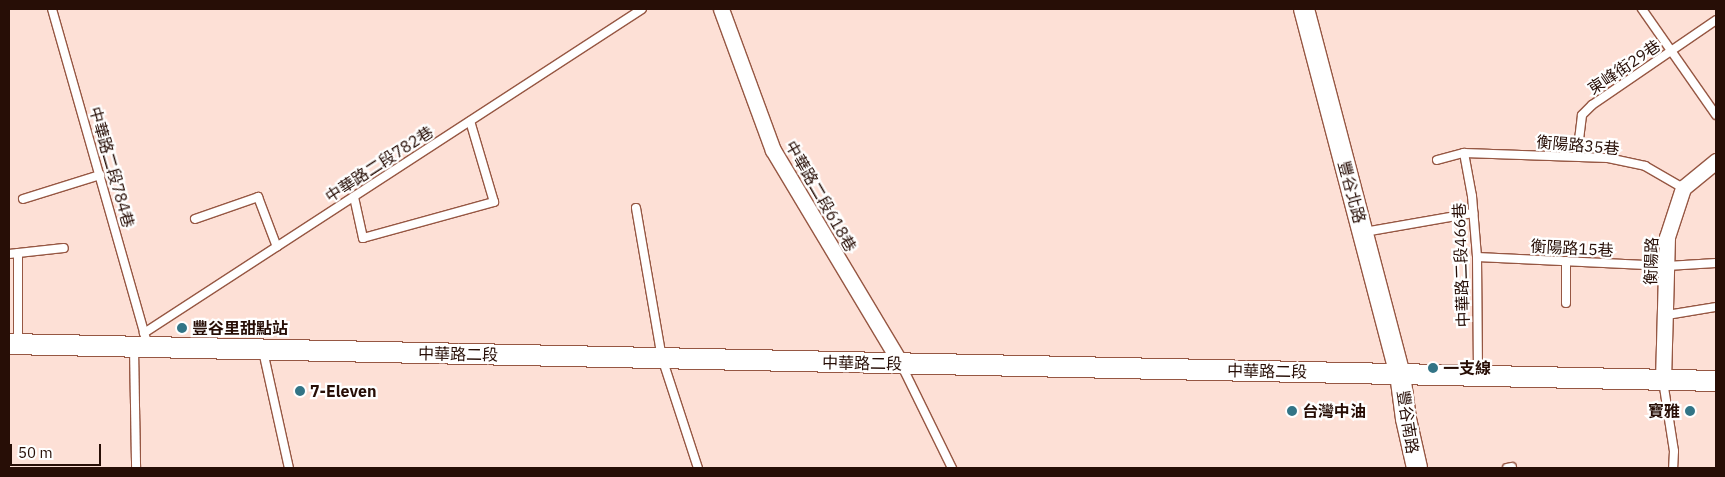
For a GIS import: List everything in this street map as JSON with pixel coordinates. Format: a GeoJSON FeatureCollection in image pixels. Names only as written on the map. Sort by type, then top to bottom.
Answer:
{"type":"FeatureCollection","features":[{"type":"Feature","properties":{"kind":"street","name":"中華路二段618巷"},"geometry":{"type":"LineString","coordinates":[[721,9],[773,150],[901,364]]}},
{"type":"Feature","properties":{"kind":"street","name":"豐谷北路"},"geometry":{"type":"LineString","coordinates":[[1304,9],[1400,374]]}},
{"type":"Feature","properties":{"kind":"street"},"geometry":{"type":"LineString","coordinates":[[1683,188],[1716,161]]}},
{"type":"Feature","properties":{"kind":"street","name":"衡陽路"},"geometry":{"type":"LineString","coordinates":[[1663,380],[1667,316],[1667,237],[1683,188]]}},
{"type":"Feature","properties":{"kind":"street","name":"中華路二段"},"geometry":{"type":"LineString","coordinates":[[14,344],[142,343],[263,350],[1716,381]]}},
{"type":"Feature","properties":{"kind":"street","name":"豐谷南路"},"geometry":{"type":"LineString","coordinates":[[1400,374],[1406,419],[1417,468]]}},
{"type":"Feature","properties":{"kind":"lane","name":"中華路二段784巷"},"geometry":{"type":"LineString","coordinates":[[52,9],[100,175],[142,343],[136,468]]}},
{"type":"Feature","properties":{"kind":"lane","name":"中華路二段782巷"},"geometry":{"type":"LineString","coordinates":[[142,343],[277,247],[642,9]]}},
{"type":"Feature","properties":{"kind":"lane"},"geometry":{"type":"LineString","coordinates":[[1642,9],[1716,115]]}},
{"type":"Feature","properties":{"kind":"lane","name":"東峰街29巷"},"geometry":{"type":"LineString","coordinates":[[1577,156],[1582,115],[1592,105],[1716,20]]}},
{"type":"Feature","properties":{"kind":"lane"},"geometry":{"type":"LineString","coordinates":[[354,197],[363,238],[494,202],[470,121]]}},
{"type":"Feature","properties":{"kind":"lane","name":"衡陽路35巷"},"geometry":{"type":"LineString","coordinates":[[1437,160],[1464,153],[1577,156],[1645,166],[1683,188]]}},
{"type":"Feature","properties":{"kind":"lane","name":"中華路二段466巷"},"geometry":{"type":"LineString","coordinates":[[1464,153],[1477,257],[1478,376]]}},
{"type":"Feature","properties":{"kind":"lane"},"geometry":{"type":"LineString","coordinates":[[23,199],[100,175]]}},
{"type":"Feature","properties":{"kind":"lane"},"geometry":{"type":"LineString","coordinates":[[195,219],[258,198],[277,247]]}},
{"type":"Feature","properties":{"kind":"lane"},"geometry":{"type":"LineString","coordinates":[[636,208],[662,358],[698,468]]}},
{"type":"Feature","properties":{"kind":"lane"},"geometry":{"type":"LineString","coordinates":[[1362,232],[1473,213]]}},
{"type":"Feature","properties":{"kind":"lane"},"geometry":{"type":"LineString","coordinates":[[9,254],[64,248]]}},
{"type":"Feature","properties":{"kind":"lane"},"geometry":{"type":"LineString","coordinates":[[14,344],[18,253]]}},
{"type":"Feature","properties":{"kind":"lane","name":"衡陽路15巷"},"geometry":{"type":"LineString","coordinates":[[1477,257],[1667,266],[1716,263]]}},
{"type":"Feature","properties":{"kind":"lane"},"geometry":{"type":"LineString","coordinates":[[1566,261],[1566,303]]}},
{"type":"Feature","properties":{"kind":"lane"},"geometry":{"type":"LineString","coordinates":[[1667,316],[1716,307]]}},
{"type":"Feature","properties":{"kind":"lane"},"geometry":{"type":"LineString","coordinates":[[263,350],[289,468]]}},
{"type":"Feature","properties":{"kind":"lane"},"geometry":{"type":"LineString","coordinates":[[901,364],[952,468]]}},
{"type":"Feature","properties":{"kind":"lane"},"geometry":{"type":"LineString","coordinates":[[1663,380],[1674,451],[1673,468]]}},
{"type":"Feature","properties":{"kind":"place","name":"豐谷里甜點站"},"geometry":{"type":"Point","coordinates":[182,328]}},
{"type":"Feature","properties":{"kind":"place","name":"一支線"},"geometry":{"type":"Point","coordinates":[1433,368]}},
{"type":"Feature","properties":{"kind":"place","name":"7-Eleven"},"geometry":{"type":"Point","coordinates":[300,391]}},
{"type":"Feature","properties":{"kind":"place","name":"台灣中油"},"geometry":{"type":"Point","coordinates":[1292,411]}},
{"type":"Feature","properties":{"kind":"place","name":"寶雅"},"geometry":{"type":"Point","coordinates":[1690,411]}}]}
